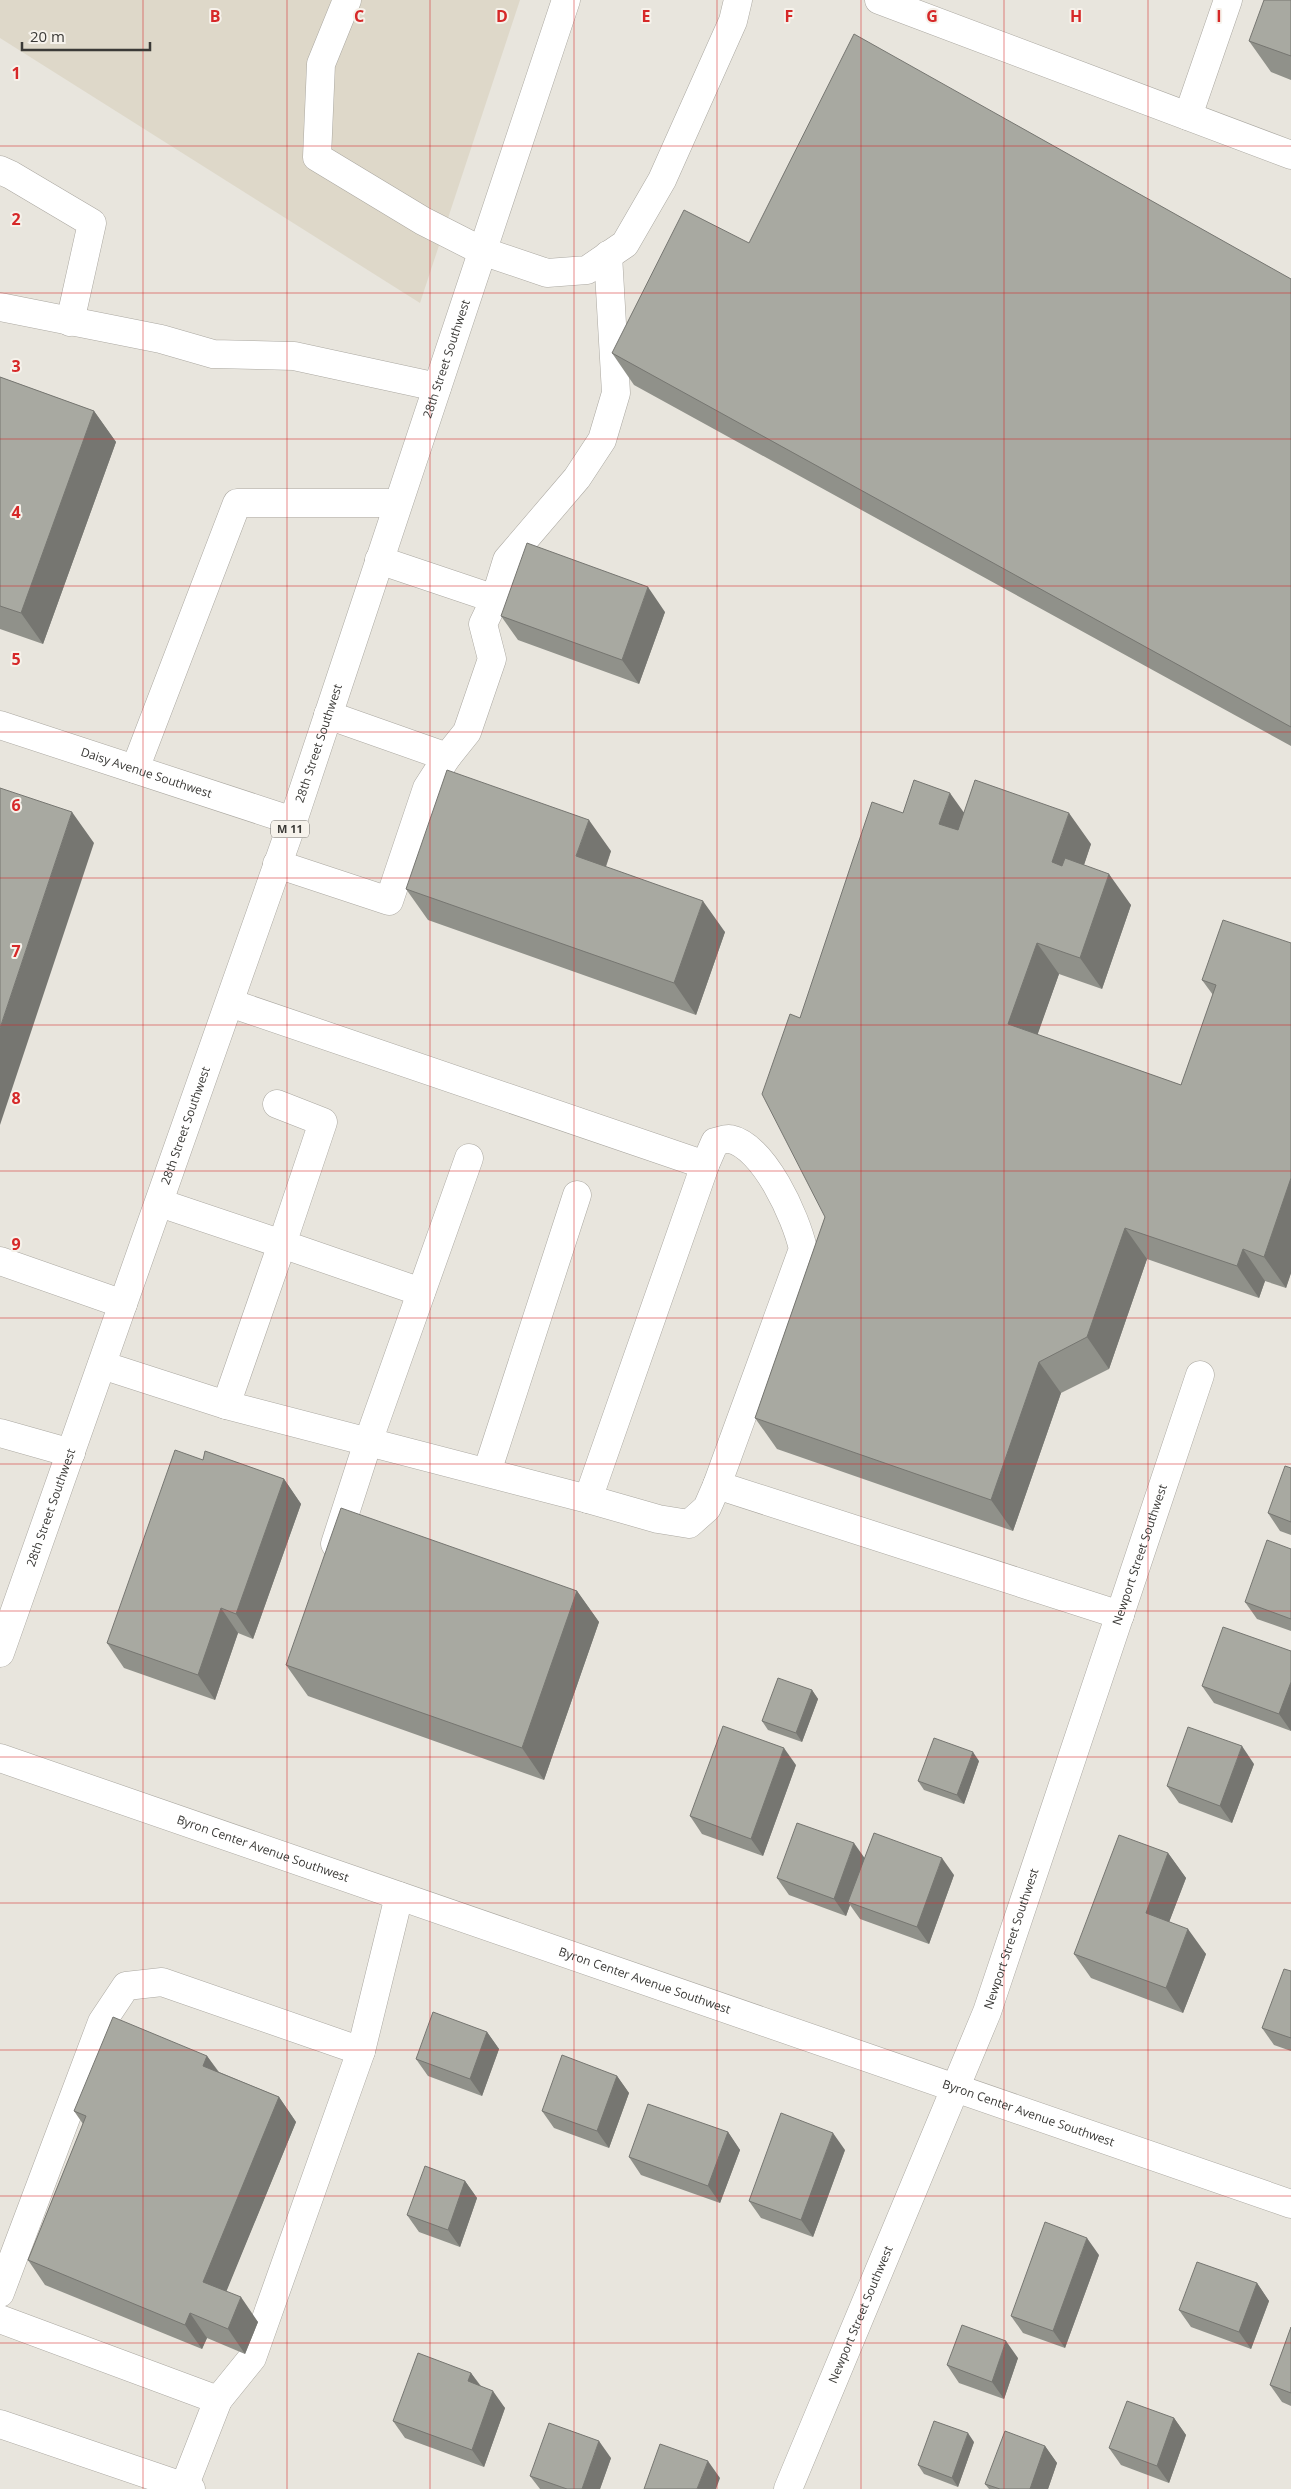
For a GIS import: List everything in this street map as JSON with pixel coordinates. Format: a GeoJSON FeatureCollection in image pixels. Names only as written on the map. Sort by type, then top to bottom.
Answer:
{"type":"FeatureCollection","features":[{"type":"Feature","properties":{"kind":"main road"},"geometry":{"type":"LineString","coordinates":[[347,0],[321,64],[317,157],[423,221],[482,250],[547,273],[586,270],[625,244],[662,180],[733,21],[738,0]]}},
{"type":"Feature","properties":{"kind":"main road","name":"28th Street Southwest"},"geometry":{"type":"LineString","coordinates":[[0,1653],[293,821],[566,0]]}},
{"type":"Feature","properties":{"kind":"main road"},"geometry":{"type":"LineString","coordinates":[[879,0],[1291,155]]}},
{"type":"Feature","properties":{"kind":"main road"},"geometry":{"type":"LineString","coordinates":[[1188,116],[1228,0]]}},
{"type":"Feature","properties":{"kind":"main road"},"geometry":{"type":"LineString","coordinates":[[0,170],[12,175],[92,223],[70,322]]}},
{"type":"Feature","properties":{"kind":"main road"},"geometry":{"type":"LineString","coordinates":[[277,864],[389,901],[427,788],[447,757],[467,732],[492,659],[483,624],[496,599],[507,560],[577,478],[602,440],[616,392],[608,255]]}},
{"type":"Feature","properties":{"kind":"main road"},"geometry":{"type":"LineString","coordinates":[[0,307],[162,339],[213,354],[294,356],[437,387]]}},
{"type":"Feature","properties":{"kind":"main road"},"geometry":{"type":"LineString","coordinates":[[135,769],[237,503],[398,503]]}},
{"type":"Feature","properties":{"kind":"main road"},"geometry":{"type":"LineString","coordinates":[[379,560],[496,599]]}},
{"type":"Feature","properties":{"kind":"main road"},"geometry":{"type":"LineString","coordinates":[[328,715],[447,757]]}},
{"type":"Feature","properties":{"kind":"main road","name":"Daisy Avenue Southwest"},"geometry":{"type":"LineString","coordinates":[[0,725],[293,821]]}},
{"type":"Feature","properties":{"kind":"main road"},"geometry":{"type":"LineString","coordinates":[[230,1003],[705,1165]]}},
{"type":"Feature","properties":{"kind":"main road"},"geometry":{"type":"LineString","coordinates":[[226,1405],[323,1122],[277,1104]]}},
{"type":"Feature","properties":{"kind":"main road"},"geometry":{"type":"LineString","coordinates":[[102,1366],[226,1405],[487,1472],[658,1519],[689,1524],[707,1508],[718,1485],[802,1249],[793,1217],[774,1178],[743,1144],[728,1138],[715,1142],[705,1165],[588,1499]]}},
{"type":"Feature","properties":{"kind":"main road"},"geometry":{"type":"LineString","coordinates":[[326,1570],[368,1442],[469,1158]]}},
{"type":"Feature","properties":{"kind":"main road"},"geometry":{"type":"LineString","coordinates":[[487,1472],[577,1195]]}},
{"type":"Feature","properties":{"kind":"main road"},"geometry":{"type":"LineString","coordinates":[[160,1203],[422,1292]]}},
{"type":"Feature","properties":{"kind":"main road"},"geometry":{"type":"LineString","coordinates":[[0,1261],[123,1304]]}},
{"type":"Feature","properties":{"kind":"main road","name":"Newport Street Southwest"},"geometry":{"type":"LineString","coordinates":[[788,2489],[928,2151],[957,2088],[990,2003],[1200,1375]]}},
{"type":"Feature","properties":{"kind":"main road"},"geometry":{"type":"LineString","coordinates":[[0,1433],[71,1453]]}},
{"type":"Feature","properties":{"kind":"main road"},"geometry":{"type":"LineString","coordinates":[[718,1485],[1120,1616]]}},
{"type":"Feature","properties":{"kind":"main road","name":"Byron Center Avenue Southwest"},"geometry":{"type":"LineString","coordinates":[[0,1758],[1291,2204]]}},
{"type":"Feature","properties":{"kind":"main road"},"geometry":{"type":"LineString","coordinates":[[0,2424],[188,2488],[218,2400],[252,2358],[361,2051],[399,1896]]}},
{"type":"Feature","properties":{"kind":"main road"},"geometry":{"type":"LineString","coordinates":[[0,2293],[102,2022],[126,1986],[162,1982],[361,2051]]}},
{"type":"Feature","properties":{"kind":"main road"},"geometry":{"type":"LineString","coordinates":[[0,2319],[218,2400]]}},
{"type":"Feature","properties":{"kind":"shaded area"},"geometry":{"type":"Polygon","coordinates":[[[0,0],[520,0],[420,303],[0,38],[0,0]]]}},
{"type":"Feature","properties":{"kind":"building"},"geometry":{"type":"Polygon","coordinates":[[[1264,0],[1291,0],[1291,56],[1249,41],[1264,0]]]}},
{"type":"Feature","properties":{"kind":"building"},"geometry":{"type":"Polygon","coordinates":[[[854,34],[1291,279],[1291,727],[612,353],[684,210],[749,243],[854,34]]]}},
{"type":"Feature","properties":{"kind":"building"},"geometry":{"type":"Polygon","coordinates":[[[0,377],[94,411],[21,613],[0,606],[0,377]]]}},
{"type":"Feature","properties":{"kind":"building"},"geometry":{"type":"Polygon","coordinates":[[[527,543],[648,587],[622,660],[501,616],[527,543]]]}},
{"type":"Feature","properties":{"kind":"building"},"geometry":{"type":"Polygon","coordinates":[[[447,770],[589,820],[576,856],[703,901],[674,983],[406,889],[447,770]]]}},
{"type":"Feature","properties":{"kind":"building"},"geometry":{"type":"Polygon","coordinates":[[[914,780],[950,793],[939,824],[958,830],[975,780],[1069,813],[1052,862],[1062,866],[1065,858],[1109,874],[1080,958],[1037,943],[1008,1024],[1181,1085],[1216,985],[1202,980],[1223,920],[1291,943],[1291,1178],[1264,1257],[1243,1249],[1237,1266],[1125,1228],[1087,1337],[1039,1362],[991,1500],[755,1418],[825,1217],[762,1094],[790,1014],[800,1018],[872,802],[903,813],[914,780]]]}},
{"type":"Feature","properties":{"kind":"building"},"geometry":{"type":"Polygon","coordinates":[[[0,788],[72,812],[0,1028],[0,788]]]}},
{"type":"Feature","properties":{"kind":"building"},"geometry":{"type":"Polygon","coordinates":[[[175,1450],[203,1460],[205,1451],[284,1479],[236,1614],[221,1608],[198,1675],[107,1643],[175,1450]]]}},
{"type":"Feature","properties":{"kind":"building"},"geometry":{"type":"Polygon","coordinates":[[[1285,1466],[1291,1468],[1291,1522],[1268,1513],[1285,1466]]]}},
{"type":"Feature","properties":{"kind":"building"},"geometry":{"type":"Polygon","coordinates":[[[341,1508],[577,1591],[522,1748],[286,1665],[341,1508]]]}},
{"type":"Feature","properties":{"kind":"building"},"geometry":{"type":"Polygon","coordinates":[[[1267,1540],[1291,1549],[1291,1619],[1245,1602],[1267,1540]]]}},
{"type":"Feature","properties":{"kind":"building"},"geometry":{"type":"Polygon","coordinates":[[[1223,1627],[1291,1651],[1291,1682],[1279,1714],[1202,1686],[1223,1627]]]}},
{"type":"Feature","properties":{"kind":"building"},"geometry":{"type":"Polygon","coordinates":[[[778,1678],[812,1690],[796,1733],[762,1721],[778,1678]]]}},
{"type":"Feature","properties":{"kind":"building"},"geometry":{"type":"Polygon","coordinates":[[[723,1726],[784,1748],[751,1839],[690,1816],[723,1726]]]}},
{"type":"Feature","properties":{"kind":"building"},"geometry":{"type":"Polygon","coordinates":[[[1188,1727],[1242,1746],[1220,1806],[1167,1786],[1188,1727]]]}},
{"type":"Feature","properties":{"kind":"building"},"geometry":{"type":"Polygon","coordinates":[[[934,1738],[973,1752],[957,1795],[918,1781],[934,1738]]]}},
{"type":"Feature","properties":{"kind":"building"},"geometry":{"type":"Polygon","coordinates":[[[797,1823],[854,1843],[834,1899],[777,1878],[797,1823]]]}},
{"type":"Feature","properties":{"kind":"building"},"geometry":{"type":"Polygon","coordinates":[[[874,1833],[942,1858],[917,1927],[848,1902],[874,1833]]]}},
{"type":"Feature","properties":{"kind":"building"},"geometry":{"type":"Polygon","coordinates":[[[1119,1835],[1168,1853],[1146,1913],[1188,1929],[1166,1988],[1074,1954],[1119,1835]]]}},
{"type":"Feature","properties":{"kind":"building"},"geometry":{"type":"Polygon","coordinates":[[[1284,1969],[1291,1971],[1291,2038],[1262,2028],[1284,1969]]]}},
{"type":"Feature","properties":{"kind":"building"},"geometry":{"type":"Polygon","coordinates":[[[433,2012],[487,2032],[470,2079],[416,2059],[433,2012]]]}},
{"type":"Feature","properties":{"kind":"building"},"geometry":{"type":"Polygon","coordinates":[[[113,2017],[207,2056],[203,2066],[279,2097],[203,2282],[241,2297],[228,2329],[190,2313],[185,2325],[28,2260],[86,2116],[74,2111],[113,2017]]]}},
{"type":"Feature","properties":{"kind":"building"},"geometry":{"type":"Polygon","coordinates":[[[562,2055],[617,2076],[597,2131],[542,2111],[562,2055]]]}},
{"type":"Feature","properties":{"kind":"building"},"geometry":{"type":"Polygon","coordinates":[[[648,2104],[728,2132],[708,2186],[629,2157],[648,2104]]]}},
{"type":"Feature","properties":{"kind":"building"},"geometry":{"type":"Polygon","coordinates":[[[781,2113],[833,2133],[801,2220],[749,2201],[781,2113]]]}},
{"type":"Feature","properties":{"kind":"building"},"geometry":{"type":"Polygon","coordinates":[[[425,2166],[465,2181],[448,2230],[407,2215],[425,2166]]]}},
{"type":"Feature","properties":{"kind":"building"},"geometry":{"type":"Polygon","coordinates":[[[1045,2222],[1087,2238],[1053,2331],[1011,2316],[1045,2222]]]}},
{"type":"Feature","properties":{"kind":"building"},"geometry":{"type":"Polygon","coordinates":[[[1197,2262],[1257,2283],[1239,2332],[1179,2310],[1197,2262]]]}},
{"type":"Feature","properties":{"kind":"building"},"geometry":{"type":"Polygon","coordinates":[[[962,2325],[1006,2341],[992,2382],[947,2365],[962,2325]]]}},
{"type":"Feature","properties":{"kind":"building"},"geometry":{"type":"Polygon","coordinates":[[[1291,2327],[1291,2393],[1270,2385],[1291,2327]]]}},
{"type":"Feature","properties":{"kind":"building"},"geometry":{"type":"Polygon","coordinates":[[[418,2353],[471,2373],[468,2381],[493,2391],[472,2450],[393,2421],[418,2353]]]}},
{"type":"Feature","properties":{"kind":"building"},"geometry":{"type":"Polygon","coordinates":[[[1127,2401],[1174,2418],[1157,2466],[1109,2448],[1127,2401]]]}},
{"type":"Feature","properties":{"kind":"building"},"geometry":{"type":"Polygon","coordinates":[[[934,2421],[968,2433],[952,2478],[918,2465],[934,2421]]]}},
{"type":"Feature","properties":{"kind":"building"},"geometry":{"type":"Polygon","coordinates":[[[549,2423],[599,2441],[582,2489],[567,2489],[530,2476],[549,2423]]]}},
{"type":"Feature","properties":{"kind":"building"},"geometry":{"type":"Polygon","coordinates":[[[1005,2431],[1045,2446],[1030,2489],[1000,2489],[985,2484],[1005,2431]]]}},
{"type":"Feature","properties":{"kind":"building"},"geometry":{"type":"Polygon","coordinates":[[[660,2444],[708,2461],[697,2489],[644,2489],[660,2444]]]}}]}
